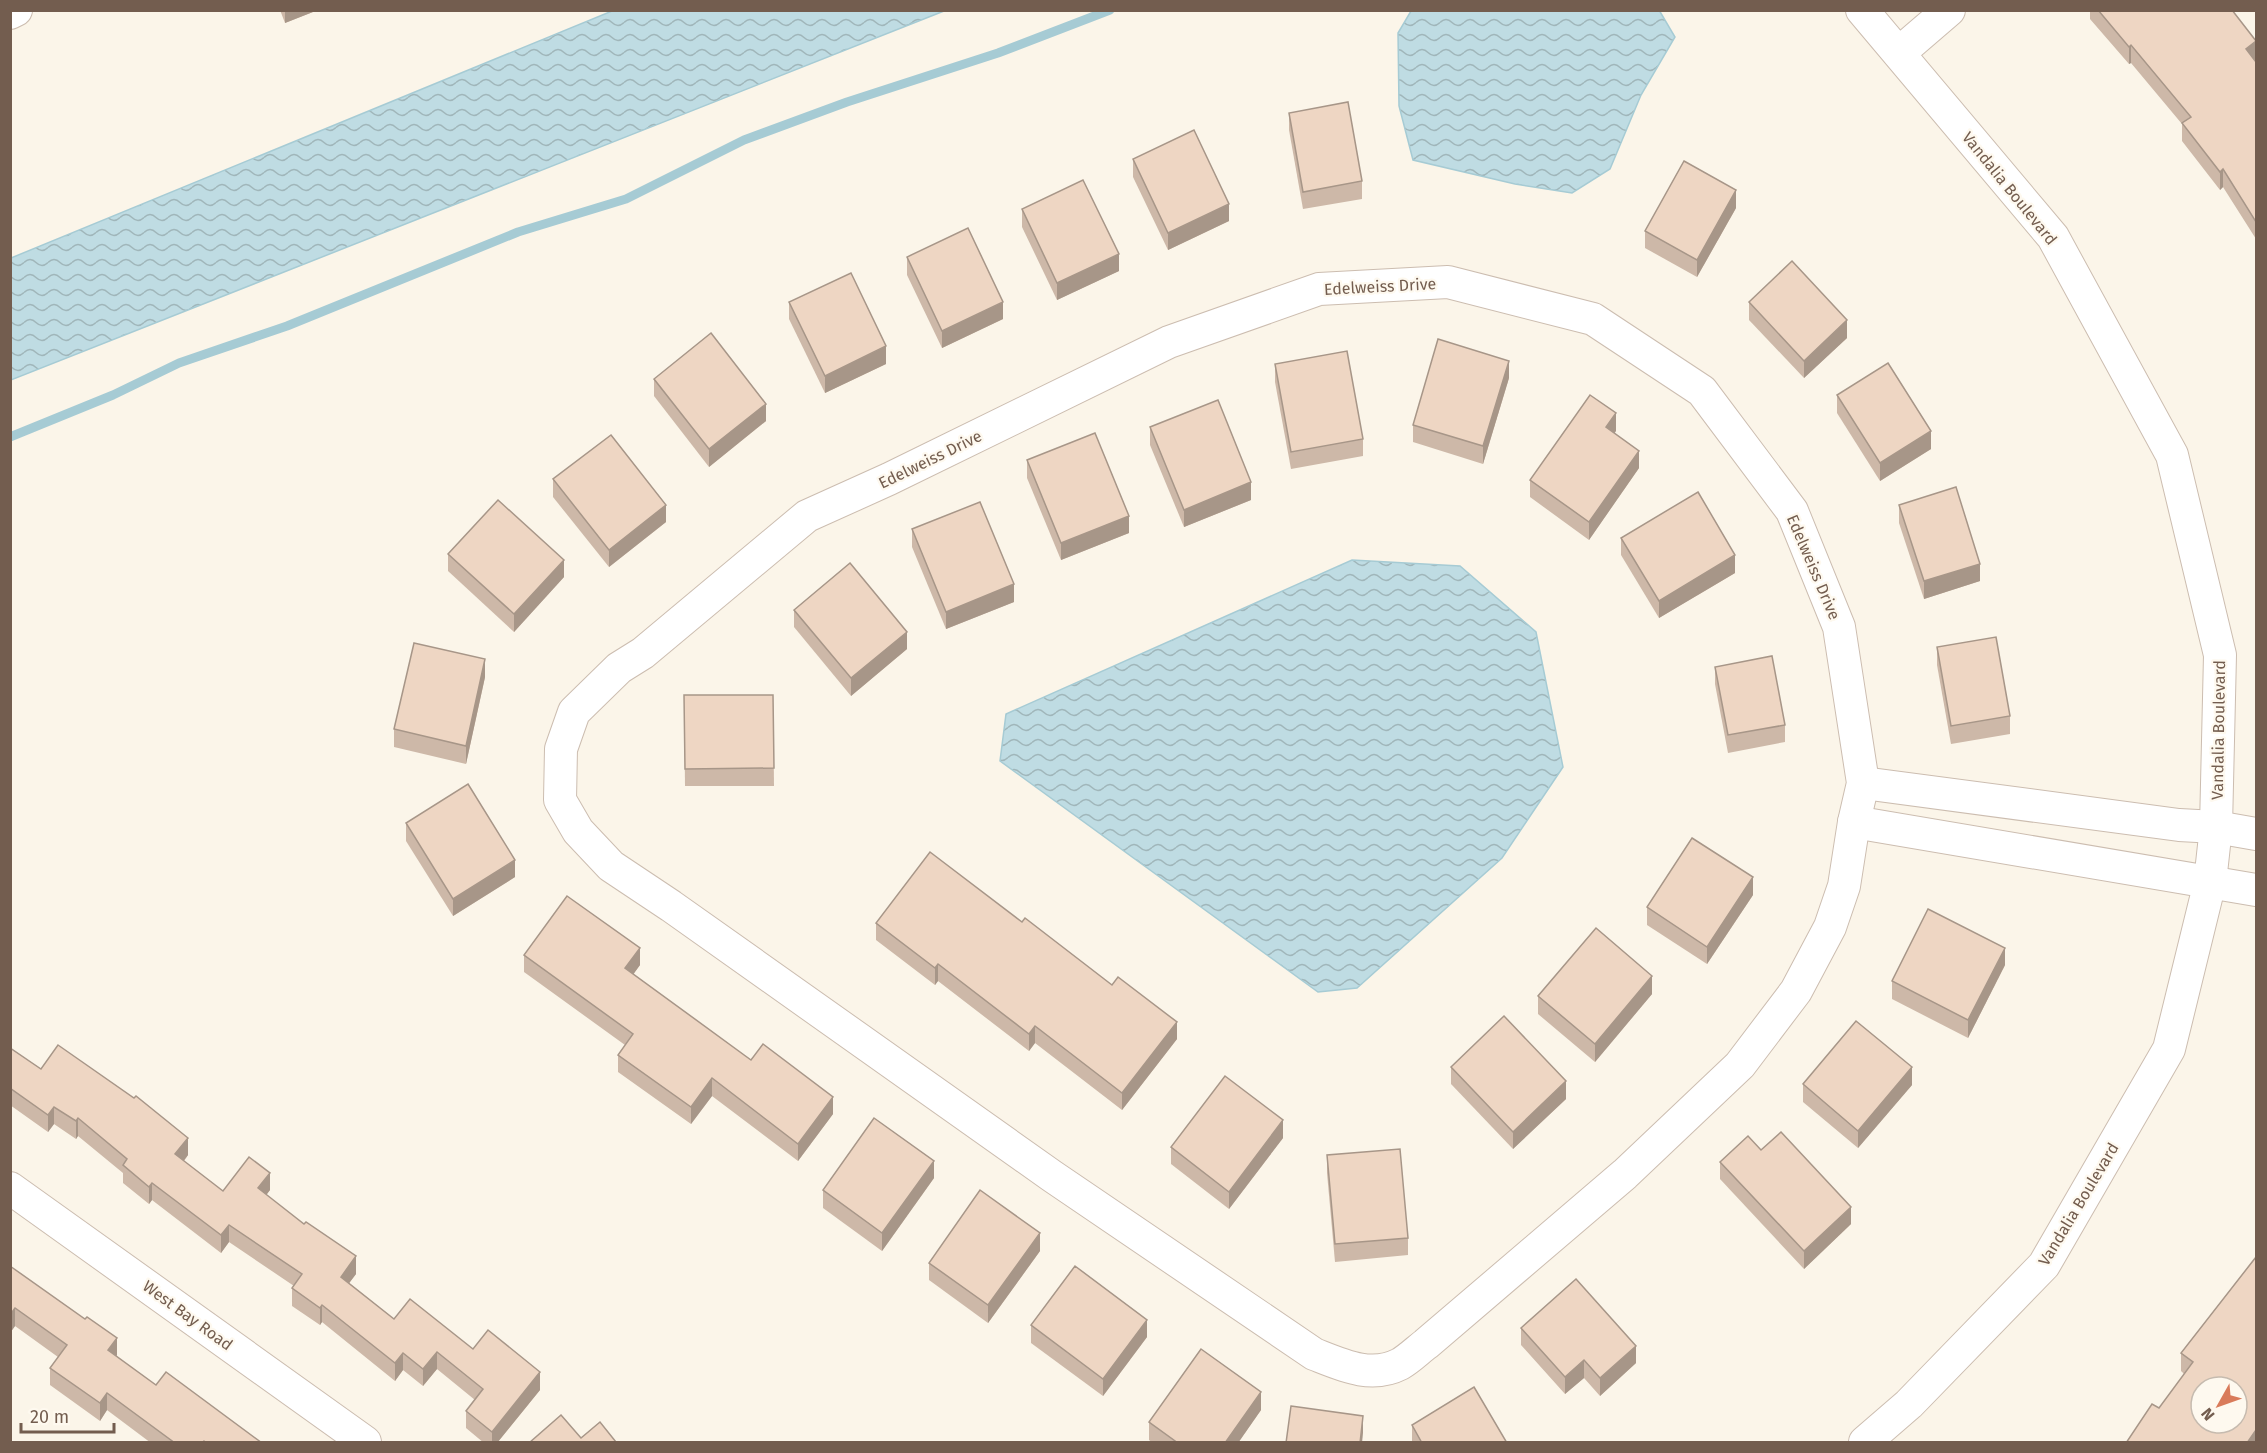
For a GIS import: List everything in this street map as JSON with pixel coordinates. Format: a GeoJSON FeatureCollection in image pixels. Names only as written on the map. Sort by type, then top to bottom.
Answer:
{"type":"FeatureCollection","features":[{"type":"Feature","properties":{"kind":"street"},"geometry":{"type":"LineString","coordinates":[[10,13],[16,10]]}},
{"type":"Feature","properties":{"kind":"street","name":"Vandalia Boulevard"},"geometry":{"type":"LineString","coordinates":[[1862,10],[2053,237],[2172,455],[2220,655],[2216,827],[2210,882],[2169,1049],[2044,1265],[1909,1404],[1865,1443]]}},
{"type":"Feature","properties":{"kind":"street"},"geometry":{"type":"LineString","coordinates":[[1899,53],[1949,10]]}},
{"type":"Feature","properties":{"kind":"street","name":"Edelweiss Drive"},"geometry":{"type":"LineString","coordinates":[[1448,282],[1593,319],[1702,391],[1792,511],[1839,627],[1863,783],[1844,886],[1830,927],[1796,991],[1740,1065],[1625,1174],[1426,1344],[1400,1364],[1379,1370],[1355,1370],[1314,1354],[1052,1176],[611,866],[578,831],[560,800],[561,749],[574,712],[619,668],[643,653],[807,516],[889,479],[1169,342],[1319,289],[1448,282]]}},
{"type":"Feature","properties":{"kind":"street"},"geometry":{"type":"LineString","coordinates":[[1863,783],[2256,834]]}},
{"type":"Feature","properties":{"kind":"street"},"geometry":{"type":"LineString","coordinates":[[1854,822],[2256,890]]}},
{"type":"Feature","properties":{"kind":"street","name":"West Bay Road"},"geometry":{"type":"LineString","coordinates":[[10,1188],[365,1443]]}},
{"type":"Feature","properties":{"kind":"water"},"geometry":{"type":"Polygon","coordinates":[[[1659,10],[1675,37],[1641,95],[1610,169],[1572,193],[1515,184],[1413,160],[1399,106],[1398,33],[1411,11],[1659,10]]]}},
{"type":"Feature","properties":{"kind":"water"},"geometry":{"type":"Polygon","coordinates":[[[612,11],[944,11],[11,380],[11,258],[612,11]]]}},
{"type":"Feature","properties":{"kind":"water"},"geometry":{"type":"Polygon","coordinates":[[[1352,560],[1460,566],[1536,632],[1563,767],[1502,858],[1357,988],[1318,992],[1000,761],[1006,714],[1352,560]]]}},
{"type":"Feature","properties":{"kind":"building"},"geometry":{"type":"Polygon","coordinates":[[[2098,10],[2232,10],[2256,41],[2246,49],[2256,62],[2256,222],[2223,169],[2220,172],[2182,123],[2191,117],[2131,45],[2129,47],[2098,10]]]}},
{"type":"Feature","properties":{"kind":"building"},"geometry":{"type":"Polygon","coordinates":[[[1348,102],[1362,181],[1303,192],[1289,113],[1348,102]]]}},
{"type":"Feature","properties":{"kind":"building"},"geometry":{"type":"Polygon","coordinates":[[[1194,130],[1229,204],[1168,233],[1133,159],[1194,130]]]}},
{"type":"Feature","properties":{"kind":"building"},"geometry":{"type":"Polygon","coordinates":[[[1684,161],[1736,190],[1697,260],[1645,231],[1684,161]]]}},
{"type":"Feature","properties":{"kind":"building"},"geometry":{"type":"Polygon","coordinates":[[[1083,180],[1119,254],[1057,283],[1022,209],[1083,180]]]}},
{"type":"Feature","properties":{"kind":"building"},"geometry":{"type":"Polygon","coordinates":[[[968,228],[1003,302],[942,331],[907,257],[968,228]]]}},
{"type":"Feature","properties":{"kind":"building"},"geometry":{"type":"Polygon","coordinates":[[[1792,261],[1847,320],[1804,361],[1749,302],[1792,261]]]}},
{"type":"Feature","properties":{"kind":"building"},"geometry":{"type":"Polygon","coordinates":[[[851,273],[886,346],[825,376],[789,302],[851,273]]]}},
{"type":"Feature","properties":{"kind":"building"},"geometry":{"type":"Polygon","coordinates":[[[711,333],[766,404],[709,449],[654,379],[711,333]]]}},
{"type":"Feature","properties":{"kind":"building"},"geometry":{"type":"Polygon","coordinates":[[[1438,339],[1509,361],[1483,446],[1413,425],[1438,339]]]}},
{"type":"Feature","properties":{"kind":"building"},"geometry":{"type":"Polygon","coordinates":[[[1347,351],[1363,439],[1291,452],[1275,364],[1347,351]]]}},
{"type":"Feature","properties":{"kind":"building"},"geometry":{"type":"Polygon","coordinates":[[[1888,363],[1931,431],[1880,463],[1837,395],[1888,363]]]}},
{"type":"Feature","properties":{"kind":"building"},"geometry":{"type":"Polygon","coordinates":[[[1590,395],[1616,413],[1606,427],[1639,451],[1589,522],[1530,480],[1590,395]]]}},
{"type":"Feature","properties":{"kind":"building"},"geometry":{"type":"Polygon","coordinates":[[[1218,400],[1251,482],[1184,510],[1150,427],[1218,400]]]}},
{"type":"Feature","properties":{"kind":"building"},"geometry":{"type":"Polygon","coordinates":[[[1095,433],[1129,516],[1061,543],[1027,460],[1095,433]]]}},
{"type":"Feature","properties":{"kind":"building"},"geometry":{"type":"Polygon","coordinates":[[[611,435],[666,505],[609,550],[553,479],[611,435]]]}},
{"type":"Feature","properties":{"kind":"building"},"geometry":{"type":"Polygon","coordinates":[[[1956,487],[1980,564],[1924,581],[1899,505],[1956,487]]]}},
{"type":"Feature","properties":{"kind":"building"},"geometry":{"type":"Polygon","coordinates":[[[1698,492],[1735,555],[1659,601],[1621,538],[1698,492]]]}},
{"type":"Feature","properties":{"kind":"building"},"geometry":{"type":"Polygon","coordinates":[[[498,500],[564,560],[514,614],[448,554],[498,500]]]}},
{"type":"Feature","properties":{"kind":"building"},"geometry":{"type":"Polygon","coordinates":[[[980,502],[1014,584],[946,612],[912,529],[980,502]]]}},
{"type":"Feature","properties":{"kind":"building"},"geometry":{"type":"Polygon","coordinates":[[[850,563],[907,632],[851,678],[794,610],[850,563]]]}},
{"type":"Feature","properties":{"kind":"building"},"geometry":{"type":"Polygon","coordinates":[[[1996,637],[2010,716],[1951,726],[1937,647],[1996,637]]]}},
{"type":"Feature","properties":{"kind":"building"},"geometry":{"type":"Polygon","coordinates":[[[414,643],[485,659],[466,746],[394,729],[414,643]]]}},
{"type":"Feature","properties":{"kind":"building"},"geometry":{"type":"Polygon","coordinates":[[[1772,656],[1785,725],[1728,735],[1715,667],[1772,656]]]}},
{"type":"Feature","properties":{"kind":"building"},"geometry":{"type":"Polygon","coordinates":[[[684,695],[773,695],[774,768],[685,769],[684,695]]]}},
{"type":"Feature","properties":{"kind":"building"},"geometry":{"type":"Polygon","coordinates":[[[468,784],[515,860],[453,899],[406,823],[468,784]]]}},
{"type":"Feature","properties":{"kind":"building"},"geometry":{"type":"Polygon","coordinates":[[[1692,838],[1753,877],[1707,947],[1647,907],[1692,838]]]}},
{"type":"Feature","properties":{"kind":"building"},"geometry":{"type":"Polygon","coordinates":[[[930,852],[1022,922],[1025,918],[1112,985],[1118,977],[1177,1022],[1122,1093],[1035,1026],[1029,1034],[938,964],[935,968],[876,923],[930,852]]]}},
{"type":"Feature","properties":{"kind":"building"},"geometry":{"type":"Polygon","coordinates":[[[567,896],[640,948],[625,968],[751,1060],[763,1044],[833,1097],[798,1144],[712,1078],[691,1107],[618,1055],[633,1034],[524,955],[567,896]]]}},
{"type":"Feature","properties":{"kind":"building"},"geometry":{"type":"Polygon","coordinates":[[[1928,909],[2005,948],[1968,1020],[1892,981],[1928,909]]]}},
{"type":"Feature","properties":{"kind":"building"},"geometry":{"type":"Polygon","coordinates":[[[1596,928],[1652,976],[1595,1044],[1538,996],[1596,928]]]}},
{"type":"Feature","properties":{"kind":"building"},"geometry":{"type":"Polygon","coordinates":[[[1504,1016],[1566,1081],[1513,1132],[1451,1067],[1504,1016]]]}},
{"type":"Feature","properties":{"kind":"building"},"geometry":{"type":"Polygon","coordinates":[[[1856,1021],[1912,1067],[1858,1131],[1803,1084],[1856,1021]]]}},
{"type":"Feature","properties":{"kind":"building"},"geometry":{"type":"Polygon","coordinates":[[[58,1045],[134,1098],[136,1096],[188,1138],[175,1154],[223,1191],[249,1157],[270,1173],[258,1188],[304,1224],[306,1222],[356,1256],[341,1277],[394,1319],[410,1299],[473,1349],[488,1330],[540,1372],[492,1432],[466,1411],[483,1389],[437,1352],[423,1369],[403,1353],[395,1363],[322,1305],[320,1308],[292,1288],[302,1274],[229,1225],[221,1235],[152,1183],[149,1187],[123,1165],[127,1159],[78,1118],[76,1121],[54,1107],[48,1115],[10,1088],[10,1048],[41,1069],[58,1045]]]}},
{"type":"Feature","properties":{"kind":"building"},"geometry":{"type":"Polygon","coordinates":[[[1225,1076],[1283,1120],[1229,1192],[1171,1147],[1225,1076]]]}},
{"type":"Feature","properties":{"kind":"building"},"geometry":{"type":"Polygon","coordinates":[[[874,1118],[934,1161],[882,1233],[823,1190],[874,1118]]]}},
{"type":"Feature","properties":{"kind":"building"},"geometry":{"type":"Polygon","coordinates":[[[1781,1132],[1851,1207],[1804,1251],[1720,1162],[1748,1136],[1761,1150],[1781,1132]]]}},
{"type":"Feature","properties":{"kind":"building"},"geometry":{"type":"Polygon","coordinates":[[[1400,1149],[1408,1238],[1335,1244],[1327,1155],[1400,1149]]]}},
{"type":"Feature","properties":{"kind":"building"},"geometry":{"type":"Polygon","coordinates":[[[980,1190],[1040,1233],[988,1305],[929,1263],[980,1190]]]}},
{"type":"Feature","properties":{"kind":"building"},"geometry":{"type":"Polygon","coordinates":[[[2256,1257],[2256,1430],[2247,1443],[2126,1443],[2152,1404],[2159,1408],[2193,1362],[2181,1353],[2256,1257]]]}},
{"type":"Feature","properties":{"kind":"building"},"geometry":{"type":"Polygon","coordinates":[[[10,1266],[85,1319],[87,1317],[117,1338],[108,1350],[156,1385],[166,1372],[262,1443],[207,1443],[204,1441],[203,1443],[175,1443],[107,1393],[100,1403],[50,1368],[67,1345],[15,1308],[10,1315],[10,1266]]]}},
{"type":"Feature","properties":{"kind":"building"},"geometry":{"type":"Polygon","coordinates":[[[1075,1266],[1147,1320],[1103,1379],[1031,1325],[1075,1266]]]}},
{"type":"Feature","properties":{"kind":"building"},"geometry":{"type":"Polygon","coordinates":[[[1576,1279],[1636,1346],[1600,1378],[1584,1360],[1565,1377],[1521,1328],[1576,1279]]]}},
{"type":"Feature","properties":{"kind":"building"},"geometry":{"type":"Polygon","coordinates":[[[1201,1349],[1261,1392],[1225,1443],[1178,1443],[1149,1422],[1201,1349]]]}},
{"type":"Feature","properties":{"kind":"building"},"geometry":{"type":"Polygon","coordinates":[[[1474,1387],[1507,1443],[1422,1443],[1412,1425],[1474,1387]]]}},
{"type":"Feature","properties":{"kind":"building"},"geometry":{"type":"Polygon","coordinates":[[[1291,1406],[1363,1416],[1360,1443],[1286,1443],[1291,1406]]]}},
{"type":"Feature","properties":{"kind":"building"},"geometry":{"type":"Polygon","coordinates":[[[561,1415],[581,1438],[600,1422],[616,1442],[529,1443],[561,1415]]]}},
{"type":"Feature","properties":{"kind":"waterway"},"geometry":{"type":"LineString","coordinates":[[10,437],[113,395],[179,363],[287,326],[518,232],[626,199],[744,140],[847,102],[998,53],[1110,10]]}}]}
